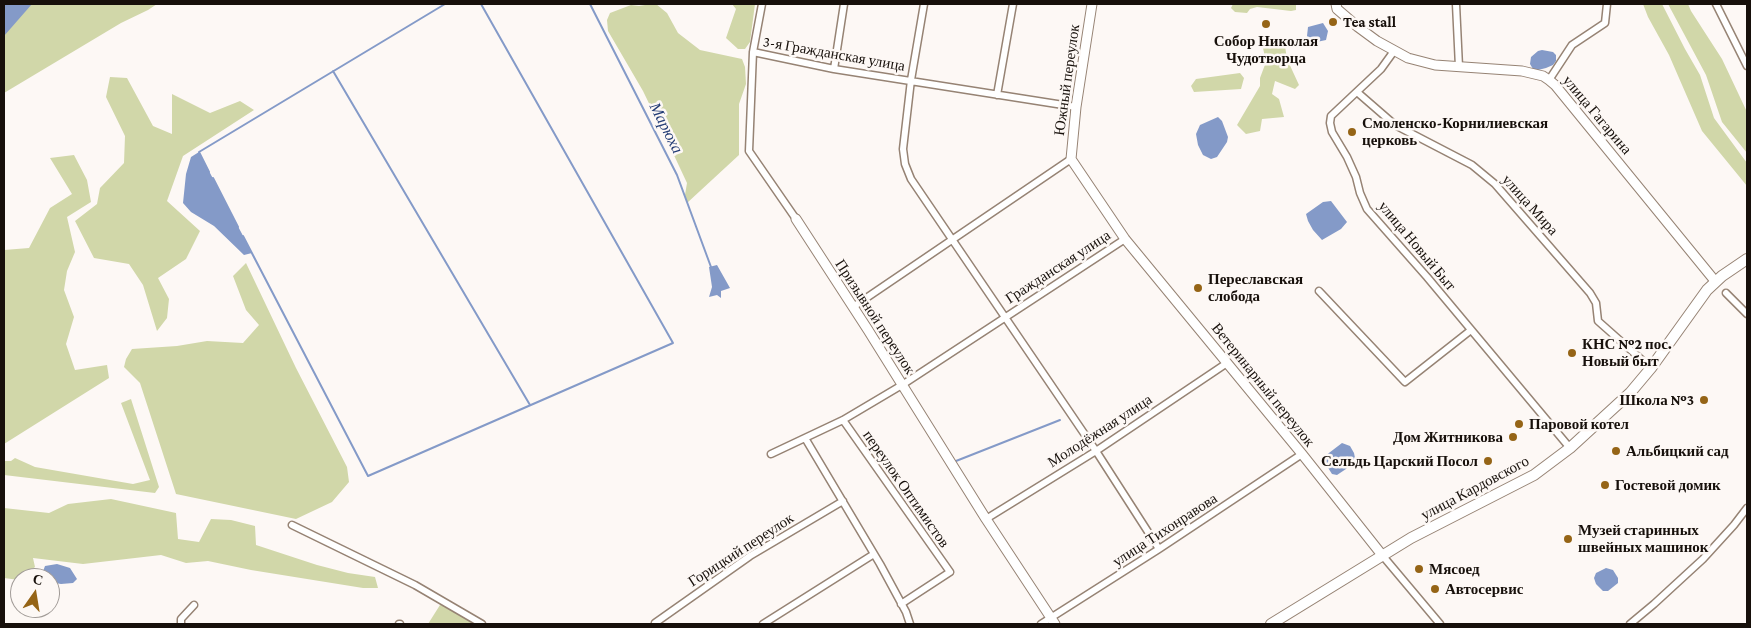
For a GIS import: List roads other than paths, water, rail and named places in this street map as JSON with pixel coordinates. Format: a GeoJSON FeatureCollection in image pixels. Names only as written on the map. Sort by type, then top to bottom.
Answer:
{"type":"FeatureCollection","features":[{"type":"Feature","properties":{"kind":"main road","name":"улица Кардовского"},"geometry":{"type":"LineString","coordinates":[[1271,624],[1382,555],[1534,475],[1570,448],[1630,393],[1651,368],[1707,290],[1716,281],[1747,259]]}},
{"type":"Feature","properties":{"kind":"street","name":"Призывной переулок"},"geometry":{"type":"LineString","coordinates":[[762,4],[753,52],[748,152],[796,219],[986,519],[1053,621]]}},
{"type":"Feature","properties":{"kind":"street"},"geometry":{"type":"LineString","coordinates":[[834,69],[844,4]]}},
{"type":"Feature","properties":{"kind":"street"},"geometry":{"type":"LineString","coordinates":[[911,80],[924,4]]}},
{"type":"Feature","properties":{"kind":"street"},"geometry":{"type":"LineString","coordinates":[[997,95],[1013,4]]}},
{"type":"Feature","properties":{"kind":"street","name":"Южный переулок"},"geometry":{"type":"LineString","coordinates":[[1071,160],[1076,107],[1092,4]]}},
{"type":"Feature","properties":{"kind":"street","name":"улица Гагарина"},"geometry":{"type":"LineString","coordinates":[[1336,4],[1337,9],[1358,27],[1408,58],[1434,65],[1522,71],[1543,76],[1550,80],[1716,281]]}},
{"type":"Feature","properties":{"kind":"street"},"geometry":{"type":"LineString","coordinates":[[1456,4],[1459,67]]}},
{"type":"Feature","properties":{"kind":"street"},"geometry":{"type":"LineString","coordinates":[[1550,80],[1572,44],[1605,23],[1607,4]]}},
{"type":"Feature","properties":{"kind":"street"},"geometry":{"type":"LineString","coordinates":[[1716,4],[1747,63]]}},
{"type":"Feature","properties":{"kind":"street","name":"улица Новый Быт"},"geometry":{"type":"LineString","coordinates":[[1394,51],[1381,69],[1331,116],[1332,132],[1347,156],[1367,209],[1570,448]]}},
{"type":"Feature","properties":{"kind":"street","name":"3-я Гражданская улица"},"geometry":{"type":"LineString","coordinates":[[753,52],[834,69],[1076,107]]}},
{"type":"Feature","properties":{"kind":"street","name":"3-я Гражданская улица"},"geometry":{"type":"LineString","coordinates":[[910,179],[903,149],[911,80]]}},
{"type":"Feature","properties":{"kind":"street","name":"улица Мира"},"geometry":{"type":"LineString","coordinates":[[1357,92],[1395,125],[1472,165],[1495,184],[1590,293],[1596,303],[1598,321],[1651,368]]}},
{"type":"Feature","properties":{"kind":"street"},"geometry":{"type":"LineString","coordinates":[[853,307],[1071,160]]}},
{"type":"Feature","properties":{"kind":"street","name":"Ветеринарный переулок"},"geometry":{"type":"LineString","coordinates":[[1071,160],[1125,238],[1440,624]]}},
{"type":"Feature","properties":{"kind":"street","name":"Гражданская улица"},"geometry":{"type":"LineString","coordinates":[[910,179],[954,240],[1005,317]]}},
{"type":"Feature","properties":{"kind":"street","name":"Гражданская улица"},"geometry":{"type":"LineString","coordinates":[[771,454],[842,420],[902,385],[1125,238]]}},
{"type":"Feature","properties":{"kind":"street"},"geometry":{"type":"LineString","coordinates":[[1319,290],[1405,382],[1471,330]]}},
{"type":"Feature","properties":{"kind":"street"},"geometry":{"type":"LineString","coordinates":[[1726,293],[1747,314]]}},
{"type":"Feature","properties":{"kind":"street"},"geometry":{"type":"LineString","coordinates":[[1005,317],[1096,451],[1159,549]]}},
{"type":"Feature","properties":{"kind":"street","name":"Молодёжная улица"},"geometry":{"type":"LineString","coordinates":[[986,519],[1096,451],[1227,363]]}},
{"type":"Feature","properties":{"kind":"street","name":"переулок Оптимистов"},"geometry":{"type":"LineString","coordinates":[[842,420],[950,572],[901,604]]}},
{"type":"Feature","properties":{"kind":"street"},"geometry":{"type":"LineString","coordinates":[[805,438],[874,554],[901,604],[909,624]]}},
{"type":"Feature","properties":{"kind":"street","name":"улица Тихонравова"},"geometry":{"type":"LineString","coordinates":[[1041,624],[1053,621],[1302,454]]}},
{"type":"Feature","properties":{"kind":"street","name":"Горицкий переулок"},"geometry":{"type":"LineString","coordinates":[[655,623],[750,556],[843,501]]}},
{"type":"Feature","properties":{"kind":"street"},"geometry":{"type":"LineString","coordinates":[[1630,624],[1702,558],[1734,525],[1747,508]]}},
{"type":"Feature","properties":{"kind":"street"},"geometry":{"type":"LineString","coordinates":[[292,524],[415,585],[482,624]]}},
{"type":"Feature","properties":{"kind":"street"},"geometry":{"type":"LineString","coordinates":[[763,624],[874,554]]}},
{"type":"Feature","properties":{"kind":"street"},"geometry":{"type":"LineString","coordinates":[[181,624],[181,619],[194,605]]}},
{"type":"Feature","properties":{"kind":"water"},"geometry":{"type":"Polygon","coordinates":[[[4,4],[32,4],[4,36],[4,4]]]}},
{"type":"Feature","properties":{"kind":"water"},"geometry":{"type":"Polygon","coordinates":[[[1323,23],[1328,31],[1326,40],[1312,43],[1307,36],[1308,27],[1323,23]]]}},
{"type":"Feature","properties":{"kind":"water"},"geometry":{"type":"Polygon","coordinates":[[[1542,50],[1553,52],[1556,55],[1556,61],[1553,65],[1546,68],[1533,69],[1530,64],[1531,57],[1542,50]]]}},
{"type":"Feature","properties":{"kind":"water"},"geometry":{"type":"Polygon","coordinates":[[[1218,117],[1222,121],[1228,137],[1227,142],[1217,157],[1211,159],[1203,155],[1198,145],[1196,134],[1200,125],[1218,117]]]}},
{"type":"Feature","properties":{"kind":"water"},"geometry":{"type":"Polygon","coordinates":[[[199,152],[252,253],[244,255],[214,226],[191,212],[183,203],[186,174],[191,157],[199,152]]]}},
{"type":"Feature","properties":{"kind":"water"},"geometry":{"type":"Polygon","coordinates":[[[1331,201],[1347,222],[1341,229],[1322,240],[1313,230],[1306,214],[1323,202],[1331,201]]]}},
{"type":"Feature","properties":{"kind":"water"},"geometry":{"type":"Polygon","coordinates":[[[717,265],[730,288],[721,291],[721,298],[717,295],[709,297],[712,287],[709,267],[717,265]]]}},
{"type":"Feature","properties":{"kind":"water"},"geometry":{"type":"Polygon","coordinates":[[[1342,443],[1350,446],[1355,458],[1349,467],[1337,475],[1332,474],[1323,460],[1325,456],[1342,443]]]}},
{"type":"Feature","properties":{"kind":"water"},"geometry":{"type":"Polygon","coordinates":[[[57,564],[70,568],[77,579],[73,583],[60,584],[60,568],[44,568],[45,566],[57,564]]]}},
{"type":"Feature","properties":{"kind":"water"},"geometry":{"type":"Polygon","coordinates":[[[1606,568],[1613,570],[1618,578],[1618,583],[1608,591],[1603,591],[1596,584],[1594,578],[1596,573],[1606,568]]]}},
{"type":"Feature","properties":{"kind":"waterway"},"geometry":{"type":"LineString","coordinates":[[209,172],[199,152],[445,4]]}},
{"type":"Feature","properties":{"kind":"waterway"},"geometry":{"type":"LineString","coordinates":[[243,236],[368,476],[673,343],[481,4]]}},
{"type":"Feature","properties":{"kind":"waterway","name":"Марюха"},"geometry":{"type":"LineString","coordinates":[[590,4],[677,175],[711,267]]}},
{"type":"Feature","properties":{"kind":"waterway"},"geometry":{"type":"LineString","coordinates":[[333,71],[530,405]]}},
{"type":"Feature","properties":{"kind":"waterway"},"geometry":{"type":"LineString","coordinates":[[213,178],[238,227]]}},
{"type":"Feature","properties":{"kind":"waterway"},"geometry":{"type":"LineString","coordinates":[[956,461],[1060,420]]}},
{"type":"Feature","properties":{"kind":"place","name":"Tea stall"},"geometry":{"type":"Point","coordinates":[1333,22]}},
{"type":"Feature","properties":{"kind":"place","name":"Собор Николая Чудотворца"},"geometry":{"type":"Point","coordinates":[1266,24]}},
{"type":"Feature","properties":{"kind":"place","name":"Смоленско-Корнилиевская церковь"},"geometry":{"type":"Point","coordinates":[1352,132]}},
{"type":"Feature","properties":{"kind":"place","name":"Переславская слобода"},"geometry":{"type":"Point","coordinates":[1198,288]}},
{"type":"Feature","properties":{"kind":"place","name":"КНС №2 пос. Новый быт"},"geometry":{"type":"Point","coordinates":[1572,353]}},
{"type":"Feature","properties":{"kind":"place","name":"Школа №3"},"geometry":{"type":"Point","coordinates":[1704,400]}},
{"type":"Feature","properties":{"kind":"place","name":"Паровой котел"},"geometry":{"type":"Point","coordinates":[1519,424]}},
{"type":"Feature","properties":{"kind":"place","name":"Дом Житникова"},"geometry":{"type":"Point","coordinates":[1513,437]}},
{"type":"Feature","properties":{"kind":"place","name":"Альбицкий сад"},"geometry":{"type":"Point","coordinates":[1616,451]}},
{"type":"Feature","properties":{"kind":"place","name":"Сельдь Царский Посол"},"geometry":{"type":"Point","coordinates":[1488,461]}},
{"type":"Feature","properties":{"kind":"place","name":"Гостевой домик"},"geometry":{"type":"Point","coordinates":[1605,485]}},
{"type":"Feature","properties":{"kind":"place","name":"Музей старинных швейных машинок"},"geometry":{"type":"Point","coordinates":[1568,539]}},
{"type":"Feature","properties":{"kind":"place","name":"Мясоед"},"geometry":{"type":"Point","coordinates":[1419,569]}},
{"type":"Feature","properties":{"kind":"place","name":"Автосервис"},"geometry":{"type":"Point","coordinates":[1435,589]}}]}
